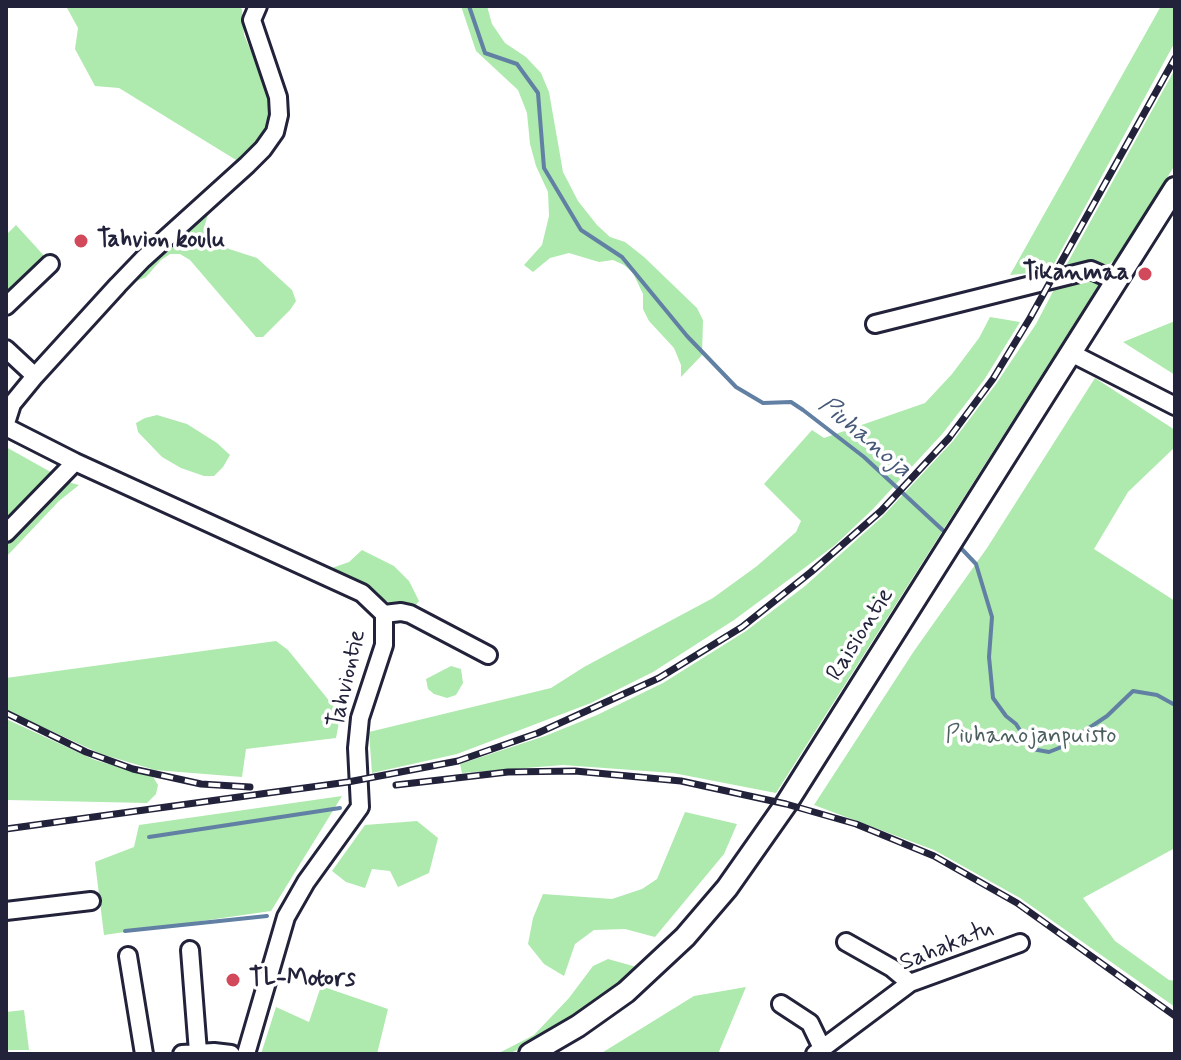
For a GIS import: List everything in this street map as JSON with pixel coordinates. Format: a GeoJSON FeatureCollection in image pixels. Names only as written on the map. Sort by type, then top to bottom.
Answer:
{"type":"FeatureCollection","features":[{"type":"Feature","properties":{"kind":"main road","name":"Raisiontie"},"geometry":{"type":"LineString","coordinates":[[530,1054],[578,1026],[626,992],[707,913],[786,804],[1175,188]]}},
{"type":"Feature","properties":{"kind":"street"},"geometry":{"type":"LineString","coordinates":[[6,425],[12,404],[35,376],[143,259],[255,157],[275,132],[279,115],[278,97],[252,20],[258,6]]}},
{"type":"Feature","properties":{"kind":"street"},"geometry":{"type":"LineString","coordinates":[[6,306],[50,264]]}},
{"type":"Feature","properties":{"kind":"street"},"geometry":{"type":"LineString","coordinates":[[875,324],[1091,270],[1116,281]]}},
{"type":"Feature","properties":{"kind":"street"},"geometry":{"type":"LineString","coordinates":[[6,349],[35,376]]}},
{"type":"Feature","properties":{"kind":"street"},"geometry":{"type":"LineString","coordinates":[[1071,353],[1175,406]]}},
{"type":"Feature","properties":{"kind":"street","name":"Tahviontie"},"geometry":{"type":"LineString","coordinates":[[6,425],[75,462],[362,593],[384,614],[384,645],[360,718],[357,748],[360,807],[306,882],[286,917],[246,1054]]}},
{"type":"Feature","properties":{"kind":"street"},"geometry":{"type":"LineString","coordinates":[[6,533],[75,462]]}},
{"type":"Feature","properties":{"kind":"street"},"geometry":{"type":"LineString","coordinates":[[384,614],[410,614],[488,655]]}},
{"type":"Feature","properties":{"kind":"street"},"geometry":{"type":"LineString","coordinates":[[6,911],[91,901]]}},
{"type":"Feature","properties":{"kind":"street"},"geometry":{"type":"LineString","coordinates":[[846,942],[892,968],[910,983]]}},
{"type":"Feature","properties":{"kind":"street","name":"Sahakatu"},"geometry":{"type":"LineString","coordinates":[[818,1051],[910,983],[1020,943]]}},
{"type":"Feature","properties":{"kind":"street"},"geometry":{"type":"LineString","coordinates":[[190,950],[190,1053],[231,1054]]}},
{"type":"Feature","properties":{"kind":"street"},"geometry":{"type":"LineString","coordinates":[[128,956],[144,1054]]}},
{"type":"Feature","properties":{"kind":"street"},"geometry":{"type":"LineString","coordinates":[[781,1004],[810,1023],[818,1051]]}},
{"type":"Feature","properties":{"kind":"green space"},"geometry":{"type":"Polygon","coordinates":[[[66,6],[238,6],[242,9],[244,35],[270,94],[271,113],[267,131],[241,163],[119,88],[95,86],[75,49],[78,28],[66,6]]]}},
{"type":"Feature","properties":{"kind":"green space"},"geometry":{"type":"Polygon","coordinates":[[[461,6],[487,6],[492,24],[505,43],[526,57],[541,73],[549,92],[563,172],[578,201],[610,237],[625,242],[644,257],[697,308],[703,320],[702,355],[681,377],[681,365],[674,348],[649,321],[643,309],[643,294],[633,273],[624,265],[613,260],[599,262],[569,253],[550,258],[533,272],[524,265],[542,245],[549,216],[548,192],[536,166],[527,113],[518,90],[476,51],[461,6]]]}},
{"type":"Feature","properties":{"kind":"green space"},"geometry":{"type":"Polygon","coordinates":[[[1161,6],[1175,6],[1175,42],[1050,271],[1010,275],[1161,6]]]}},
{"type":"Feature","properties":{"kind":"green space"},"geometry":{"type":"Polygon","coordinates":[[[1175,69],[1175,165],[1116,259],[1104,268],[1063,271],[1175,69]]]}},
{"type":"Feature","properties":{"kind":"green space"},"geometry":{"type":"Polygon","coordinates":[[[208,214],[204,228],[208,235],[229,249],[257,258],[292,290],[296,301],[263,337],[256,337],[190,260],[180,254],[170,254],[146,277],[130,284],[149,263],[208,214]]]}},
{"type":"Feature","properties":{"kind":"green space"},"geometry":{"type":"Polygon","coordinates":[[[16,225],[47,259],[6,297],[6,235],[16,225]]]}},
{"type":"Feature","properties":{"kind":"green space"},"geometry":{"type":"Polygon","coordinates":[[[1082,278],[1100,283],[776,793],[673,773],[563,765],[462,773],[460,764],[545,736],[663,683],[746,631],[805,586],[882,517],[953,441],[1036,324],[1058,282],[1082,278]]]}},
{"type":"Feature","properties":{"kind":"green space"},"geometry":{"type":"Polygon","coordinates":[[[990,317],[1020,322],[984,380],[943,433],[873,509],[835,545],[795,575],[734,620],[653,672],[591,703],[457,754],[372,773],[369,732],[551,688],[713,598],[757,566],[796,532],[801,521],[764,484],[812,430],[824,438],[925,403],[952,374],[979,338],[990,317]]]}},
{"type":"Feature","properties":{"kind":"green space"},"geometry":{"type":"Polygon","coordinates":[[[1175,321],[1175,375],[1123,342],[1175,321]]]}},
{"type":"Feature","properties":{"kind":"green space","name":"Piuhanojanpuisto"},"geometry":{"type":"Polygon","coordinates":[[[1095,378],[1175,430],[1175,447],[1128,492],[1094,549],[1175,601],[1175,848],[1083,898],[1115,941],[1169,980],[1175,981],[1175,1007],[1020,898],[934,850],[814,805],[914,651],[987,548],[1095,378]]]}},
{"type":"Feature","properties":{"kind":"green space"},"geometry":{"type":"Polygon","coordinates":[[[157,415],[187,424],[217,443],[230,455],[223,467],[214,476],[204,476],[162,457],[138,432],[136,423],[157,415]]]}},
{"type":"Feature","properties":{"kind":"green space"},"geometry":{"type":"Polygon","coordinates":[[[6,447],[56,475],[6,528],[6,447]]]}},
{"type":"Feature","properties":{"kind":"green space"},"geometry":{"type":"Polygon","coordinates":[[[64,481],[79,485],[59,501],[6,557],[6,540],[64,481]]]}},
{"type":"Feature","properties":{"kind":"green space"},"geometry":{"type":"Polygon","coordinates":[[[362,550],[394,566],[409,581],[419,601],[412,610],[395,606],[332,568],[349,562],[362,550]]]}},
{"type":"Feature","properties":{"kind":"green space"},"geometry":{"type":"Polygon","coordinates":[[[276,641],[288,650],[335,708],[342,706],[336,738],[246,749],[242,777],[155,770],[101,754],[6,710],[6,678],[276,641]]]}},
{"type":"Feature","properties":{"kind":"green space"},"geometry":{"type":"Polygon","coordinates":[[[451,666],[461,669],[463,683],[456,695],[447,698],[434,694],[428,689],[426,679],[451,666]]]}},
{"type":"Feature","properties":{"kind":"green space"},"geometry":{"type":"Polygon","coordinates":[[[6,719],[95,760],[153,777],[158,785],[156,794],[147,803],[6,800],[6,719]]]}},
{"type":"Feature","properties":{"kind":"green space"},"geometry":{"type":"Polygon","coordinates":[[[342,796],[271,911],[104,935],[95,862],[134,847],[139,825],[342,796]]]}},
{"type":"Feature","properties":{"kind":"green space"},"geometry":{"type":"Polygon","coordinates":[[[685,812],[737,824],[724,854],[655,937],[625,929],[594,930],[575,944],[564,976],[544,964],[528,944],[533,918],[543,894],[612,899],[642,889],[657,879],[685,812]]]}},
{"type":"Feature","properties":{"kind":"green space"},"geometry":{"type":"Polygon","coordinates":[[[417,821],[438,838],[429,873],[398,887],[390,871],[372,869],[365,888],[346,882],[332,871],[365,825],[417,821]]]}},
{"type":"Feature","properties":{"kind":"green space"},"geometry":{"type":"Polygon","coordinates":[[[608,959],[640,968],[555,1031],[509,1054],[497,1054],[534,1035],[569,998],[593,966],[608,959]]]}},
{"type":"Feature","properties":{"kind":"green space"},"geometry":{"type":"Polygon","coordinates":[[[321,986],[388,1009],[377,1054],[261,1054],[276,1007],[309,1022],[321,986]]]}},
{"type":"Feature","properties":{"kind":"green space"},"geometry":{"type":"Polygon","coordinates":[[[746,987],[718,1054],[600,1054],[694,996],[746,987]]]}},
{"type":"Feature","properties":{"kind":"green space"},"geometry":{"type":"Polygon","coordinates":[[[24,1010],[29,1050],[6,1050],[6,1012],[24,1010]]]}},
{"type":"Feature","properties":{"kind":"waterway","name":"Piuhanoja"},"geometry":{"type":"LineString","coordinates":[[469,6],[485,53],[517,64],[538,93],[544,168],[581,230],[622,257],[687,336],[736,387],[763,403],[791,402],[803,410],[864,457],[948,535]]}},
{"type":"Feature","properties":{"kind":"waterway","name":"Piuhanoja"},"geometry":{"type":"LineString","coordinates":[[957,544],[976,564],[992,617],[989,657],[993,698],[1016,724],[1032,749],[1049,752],[1059,748],[1107,716],[1133,691],[1157,695],[1175,705]]}},
{"type":"Feature","properties":{"kind":"waterway"},"geometry":{"type":"LineString","coordinates":[[149,837],[340,808]]}},
{"type":"Feature","properties":{"kind":"waterway"},"geometry":{"type":"LineString","coordinates":[[125,931],[267,916]]}},
{"type":"Feature","properties":{"kind":"railway"},"geometry":{"type":"LineString","coordinates":[[6,829],[348,782],[458,761],[538,733],[659,678],[742,627],[881,511],[949,438],[993,379],[1030,318],[1175,58]]}},
{"type":"Feature","properties":{"kind":"railway"},"geometry":{"type":"LineString","coordinates":[[6,713],[86,752],[133,769],[201,784],[250,787]]}},
{"type":"Feature","properties":{"kind":"railway"},"geometry":{"type":"LineString","coordinates":[[396,785],[508,772],[575,771],[681,781],[786,804],[856,824],[934,856],[1017,903],[1175,1016]]}},
{"type":"Feature","properties":{"kind":"place","name":"Tahvion koulu"},"geometry":{"type":"Point","coordinates":[81,241]}},
{"type":"Feature","properties":{"kind":"place","name":"Tikanmaa"},"geometry":{"type":"Point","coordinates":[1145,274]}},
{"type":"Feature","properties":{"kind":"place","name":"TL-Motors"},"geometry":{"type":"Point","coordinates":[233,980]}}]}
